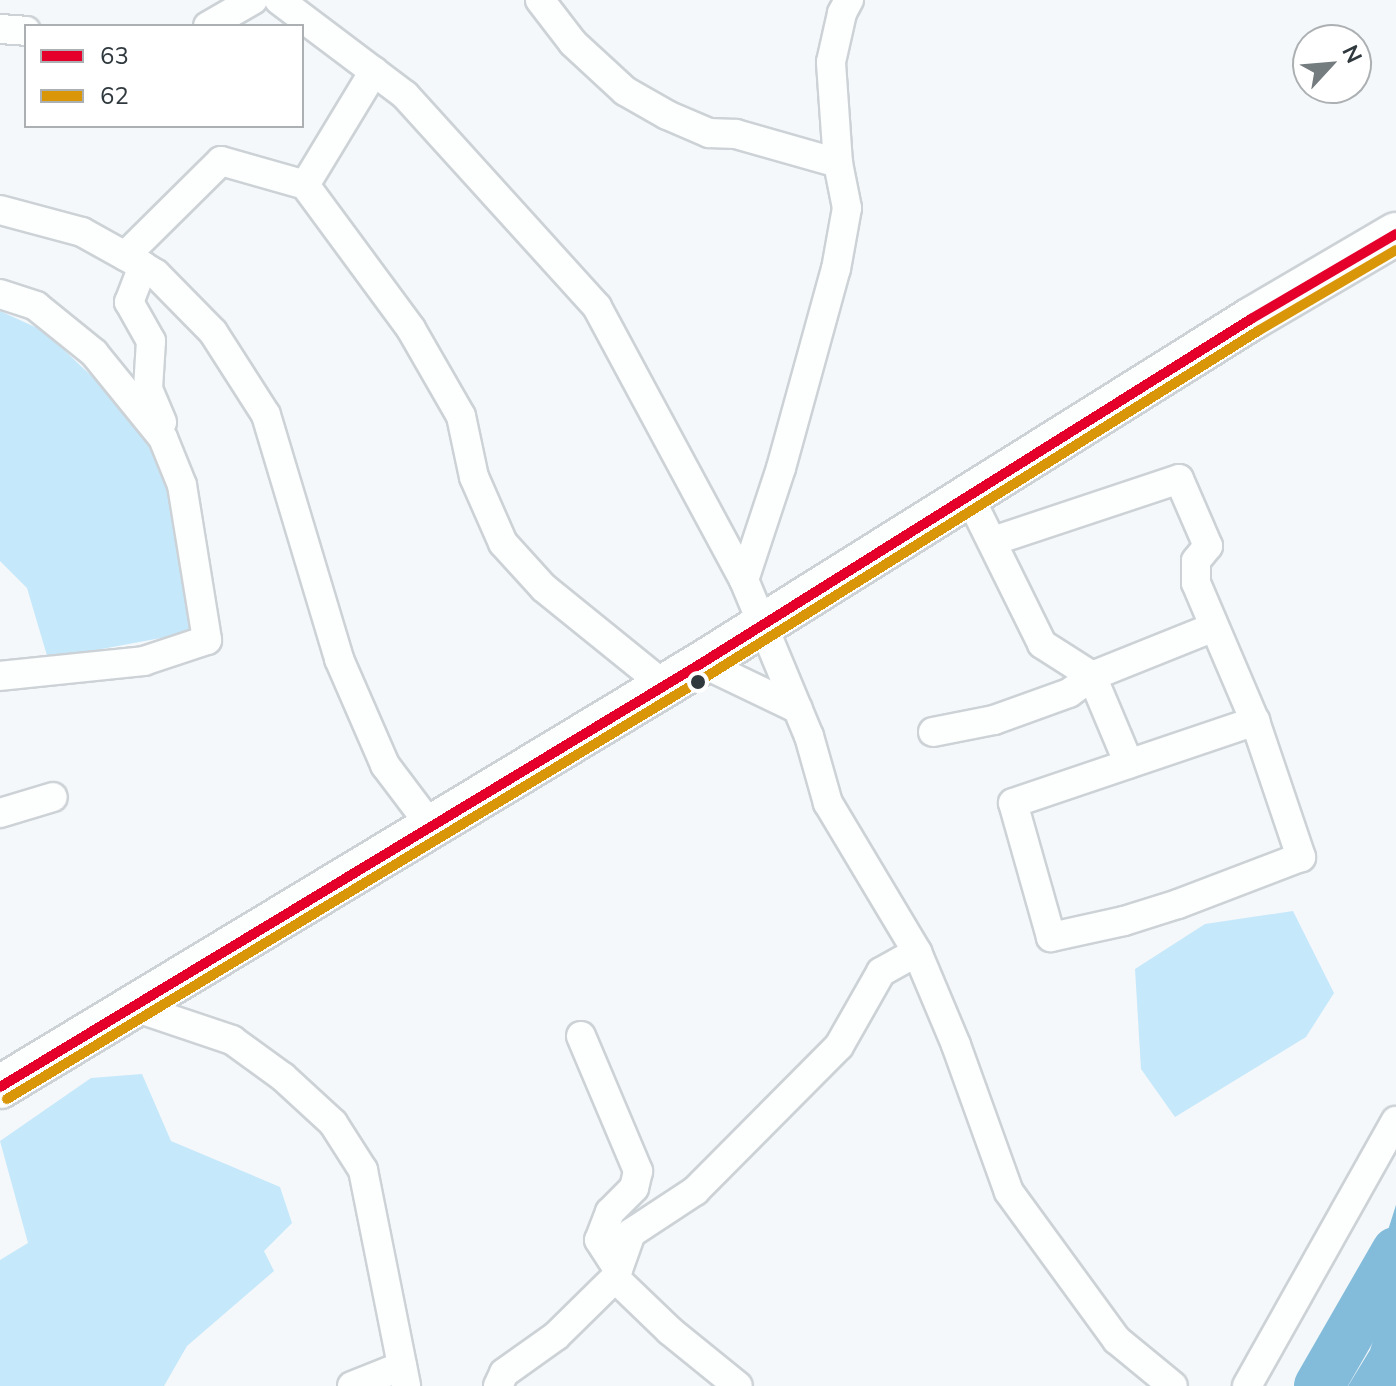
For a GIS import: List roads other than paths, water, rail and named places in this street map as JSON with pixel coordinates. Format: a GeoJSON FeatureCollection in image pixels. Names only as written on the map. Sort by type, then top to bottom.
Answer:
{"type":"FeatureCollection","features":[{"type":"Feature","properties":{"kind":"main road"},"geometry":{"type":"LineString","coordinates":[[0,1087],[665,686],[1251,319],[1396,234]]}},
{"type":"Feature","properties":{"kind":"street"},"geometry":{"type":"LineString","coordinates":[[211,24],[253,0]]}},
{"type":"Feature","properties":{"kind":"street"},"geometry":{"type":"LineString","coordinates":[[540,0],[573,43],[625,91],[667,115],[709,133],[736,134],[838,163]]}},
{"type":"Feature","properties":{"kind":"street"},"geometry":{"type":"LineString","coordinates":[[744,580],[781,468],[836,269],[847,208],[838,163],[831,62],[842,13],[849,0]]}},
{"type":"Feature","properties":{"kind":"street"},"geometry":{"type":"LineString","coordinates":[[290,2],[405,95],[597,307],[744,580],[798,709],[828,803],[917,952],[956,1045],[1009,1192],[1117,1340],[1173,1386]]}},
{"type":"Feature","properties":{"kind":"street"},"geometry":{"type":"LineString","coordinates":[[0,29],[24,31]]}},
{"type":"Feature","properties":{"kind":"street"},"geometry":{"type":"LineString","coordinates":[[305,185],[374,71]]}},
{"type":"Feature","properties":{"kind":"street"},"geometry":{"type":"LineString","coordinates":[[163,438],[162,420],[148,389],[151,341],[129,302],[134,261],[221,161],[305,185],[411,329],[461,416],[474,477],[503,543],[544,588],[665,686]]}},
{"type":"Feature","properties":{"kind":"street"},"geometry":{"type":"LineString","coordinates":[[0,210],[82,232],[134,261],[156,274],[213,332],[266,415],[339,659],[385,765],[431,826]]}},
{"type":"Feature","properties":{"kind":"street"},"geometry":{"type":"LineString","coordinates":[[0,294],[36,306],[94,353],[163,438],[182,485],[207,640],[144,661],[0,676]]}},
{"type":"Feature","properties":{"kind":"street"},"geometry":{"type":"LineString","coordinates":[[993,541],[1179,479],[1208,546],[1196,561],[1196,583],[1255,721],[1301,857],[1151,912],[1051,937],[1013,803],[1255,721]]}},
{"type":"Feature","properties":{"kind":"street"},"geometry":{"type":"LineString","coordinates":[[969,496],[1042,644],[1092,676],[1129,764]]}},
{"type":"Feature","properties":{"kind":"street"},"geometry":{"type":"LineString","coordinates":[[933,732],[994,720],[1069,693],[1092,676],[1214,627]]}},
{"type":"Feature","properties":{"kind":"street"},"geometry":{"type":"LineString","coordinates":[[702,663],[798,709]]}},
{"type":"Feature","properties":{"kind":"street"},"geometry":{"type":"LineString","coordinates":[[0,813],[53,797]]}},
{"type":"Feature","properties":{"kind":"street"},"geometry":{"type":"LineString","coordinates":[[498,1386],[504,1373],[556,1336],[616,1274],[631,1233],[695,1191],[839,1046],[881,972],[917,952]]}},
{"type":"Feature","properties":{"kind":"street"},"geometry":{"type":"LineString","coordinates":[[131,1006],[232,1040],[283,1077],[333,1123],[363,1170],[404,1376],[352,1386]]}},
{"type":"Feature","properties":{"kind":"street"},"geometry":{"type":"LineString","coordinates":[[581,1036],[638,1171],[634,1188],[610,1212],[599,1240],[616,1274],[670,1331],[738,1386]]}},
{"type":"Feature","properties":{"kind":"street"},"geometry":{"type":"LineString","coordinates":[[1247,1386],[1396,1121]]}},
{"type":"Feature","properties":{"kind":"waterway"},"geometry":{"type":"LineString","coordinates":[[1319,1386],[1396,1252]]}}]}
